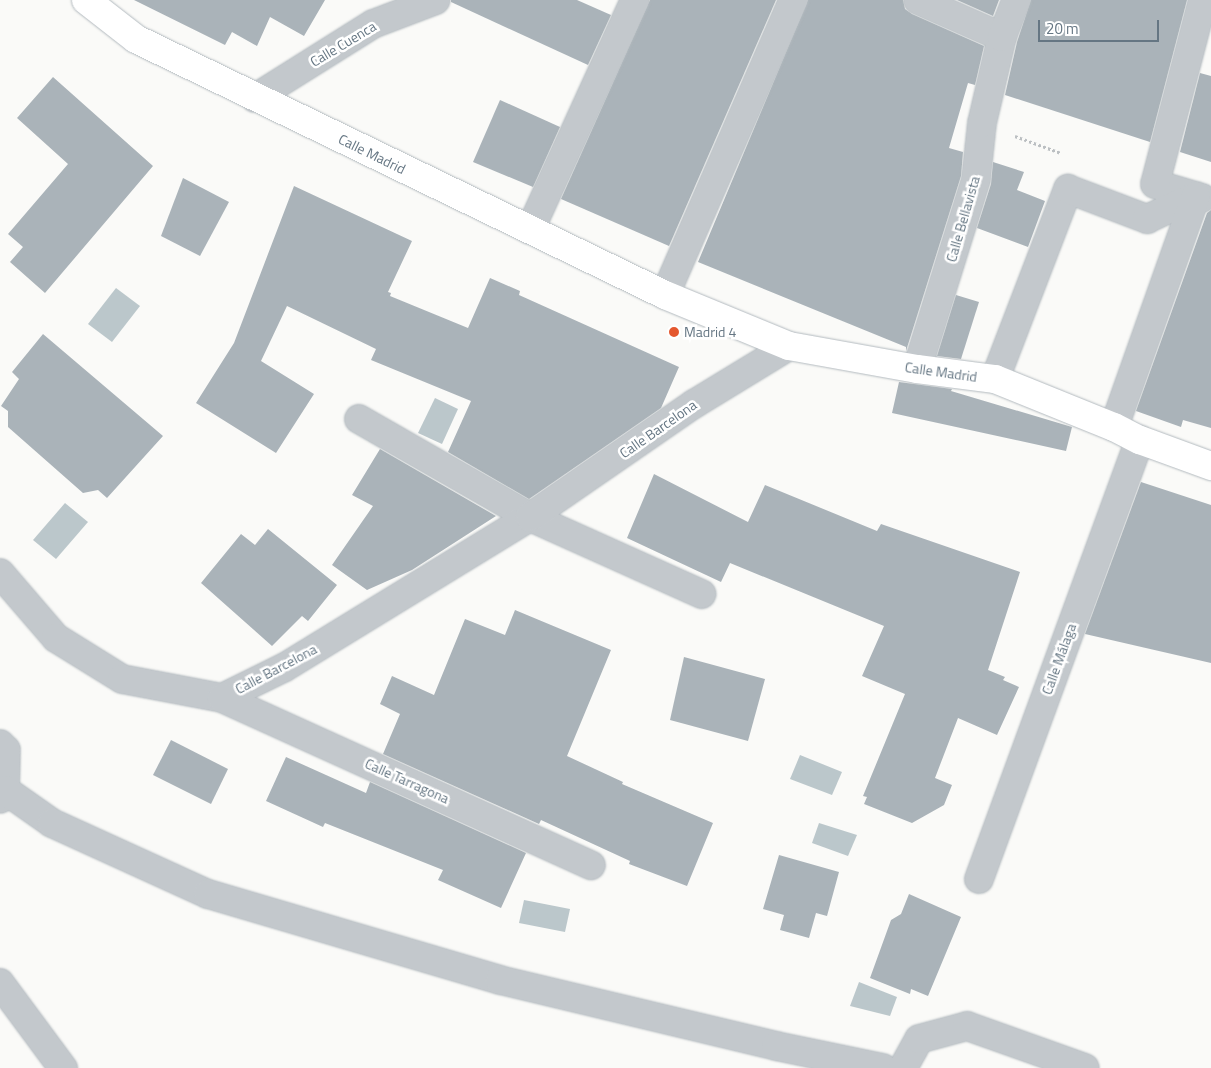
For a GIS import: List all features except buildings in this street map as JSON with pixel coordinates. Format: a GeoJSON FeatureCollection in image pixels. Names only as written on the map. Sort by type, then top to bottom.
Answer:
{"type":"FeatureCollection","features":[{"type":"Feature","properties":{"kind":"street","name":"Calle Madrid"},"geometry":{"type":"LineString","coordinates":[[86,0],[136,39],[255,98],[666,295],[789,346],[918,369],[995,379],[1114,427],[1140,440],[1211,466]]}},
{"type":"Feature","properties":{"kind":"street","name":"Calle Cuenca"},"geometry":{"type":"LineString","coordinates":[[255,98],[373,24],[436,0]]}},
{"type":"Feature","properties":{"kind":"street"},"geometry":{"type":"LineString","coordinates":[[530,230],[635,0]]}},
{"type":"Feature","properties":{"kind":"street"},"geometry":{"type":"LineString","coordinates":[[666,295],[793,0]]}},
{"type":"Feature","properties":{"kind":"street"},"geometry":{"type":"LineString","coordinates":[[918,0],[1002,37]]}},
{"type":"Feature","properties":{"kind":"street","name":"Calle Bellavista"},"geometry":{"type":"LineString","coordinates":[[918,369],[976,179],[982,123],[1002,37],[1016,0]]}},
{"type":"Feature","properties":{"kind":"street"},"geometry":{"type":"LineString","coordinates":[[1202,0],[1155,184],[1203,198]]}},
{"type":"Feature","properties":{"kind":"street"},"geometry":{"type":"LineString","coordinates":[[995,379],[1068,189],[1147,220],[1203,198]]}},
{"type":"Feature","properties":{"kind":"street"},"geometry":{"type":"LineString","coordinates":[[1114,427],[1203,198]]}},
{"type":"Feature","properties":{"kind":"street","name":"Calle Barcelona"},"geometry":{"type":"LineString","coordinates":[[0,573],[56,638],[122,679],[222,698],[285,667],[530,517],[694,404],[789,346]]}},
{"type":"Feature","properties":{"kind":"street"},"geometry":{"type":"LineString","coordinates":[[359,419],[530,517],[701,594]]}},
{"type":"Feature","properties":{"kind":"street","name":"Calle Málaga"},"geometry":{"type":"LineString","coordinates":[[979,878],[1140,440]]}},
{"type":"Feature","properties":{"kind":"street","name":"Calle Tarragona"},"geometry":{"type":"LineString","coordinates":[[222,698],[591,865]]}},
{"type":"Feature","properties":{"kind":"street"},"geometry":{"type":"LineString","coordinates":[[0,744],[6,750],[3,795],[52,823],[208,894],[500,980],[776,1046],[883,1068]]}},
{"type":"Feature","properties":{"kind":"street"},"geometry":{"type":"LineString","coordinates":[[0,983],[63,1068]]}},
{"type":"Feature","properties":{"kind":"street"},"geometry":{"type":"LineString","coordinates":[[903,1068],[920,1039],[967,1026],[1086,1068]]}},
{"type":"Feature","properties":{"kind":"path"},"geometry":{"type":"LineString","coordinates":[[982,123],[1066,156]]}},
{"type":"Feature","properties":{"kind":"shaded area"},"geometry":{"type":"Polygon","coordinates":[[[116,288],[140,306],[112,342],[88,324],[116,288]]]}},
{"type":"Feature","properties":{"kind":"shaded area"},"geometry":{"type":"Polygon","coordinates":[[[435,398],[458,409],[442,444],[418,433],[435,398]]]}},
{"type":"Feature","properties":{"kind":"shaded area"},"geometry":{"type":"Polygon","coordinates":[[[65,503],[88,522],[56,559],[33,540],[65,503]]]}},
{"type":"Feature","properties":{"kind":"shaded area"},"geometry":{"type":"Polygon","coordinates":[[[800,755],[842,772],[832,795],[790,779],[800,755]]]}},
{"type":"Feature","properties":{"kind":"shaded area"},"geometry":{"type":"Polygon","coordinates":[[[819,823],[857,835],[848,856],[812,843],[819,823]]]}},
{"type":"Feature","properties":{"kind":"shaded area"},"geometry":{"type":"Polygon","coordinates":[[[524,900],[570,909],[565,932],[519,923],[524,900]]]}},
{"type":"Feature","properties":{"kind":"shaded area"},"geometry":{"type":"Polygon","coordinates":[[[859,982],[897,997],[890,1016],[850,1006],[859,982]]]}},
{"type":"Feature","properties":{"kind":"place","name":"Madrid 4"},"geometry":{"type":"Point","coordinates":[674,332]}}]}
